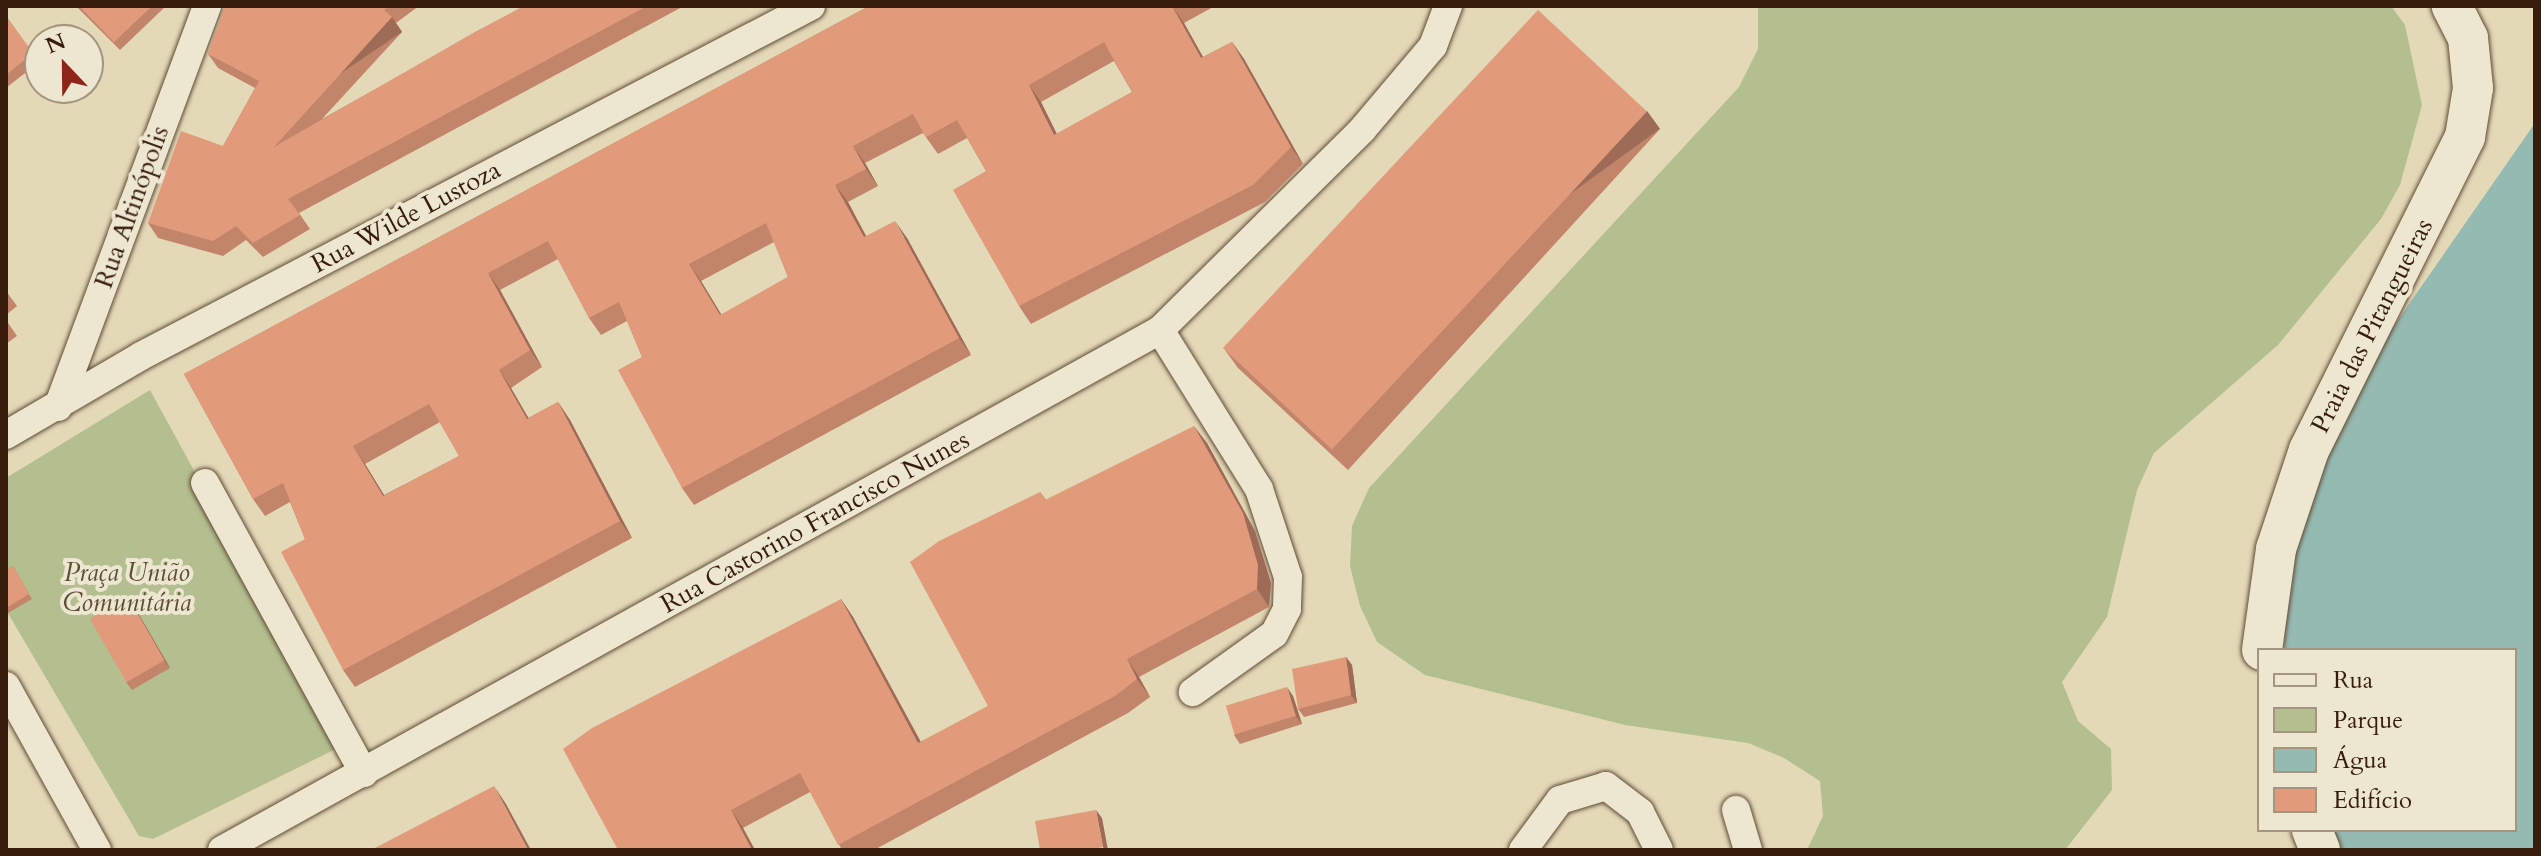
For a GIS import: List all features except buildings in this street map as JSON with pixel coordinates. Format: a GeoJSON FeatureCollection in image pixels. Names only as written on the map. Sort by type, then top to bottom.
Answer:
{"type":"FeatureCollection","features":[{"type":"Feature","properties":{"kind":"main road","name":"Praia das Pitangueiras"},"geometry":{"type":"LineString","coordinates":[[2262,648],[2276,549],[2309,450],[2465,137],[2473,88],[2468,38],[2452,6]]}},
{"type":"Feature","properties":{"kind":"street","name":"Rua Altinópolis"},"geometry":{"type":"LineString","coordinates":[[58,407],[207,6]]}},
{"type":"Feature","properties":{"kind":"street","name":"Rua Wilde Lustoza"},"geometry":{"type":"LineString","coordinates":[[6,435],[141,356],[811,6]]}},
{"type":"Feature","properties":{"kind":"street","name":"Rua Castorino Francisco Nunes"},"geometry":{"type":"LineString","coordinates":[[222,850],[1160,330],[1362,130],[1433,46],[1448,6]]}},
{"type":"Feature","properties":{"kind":"street"},"geometry":{"type":"LineString","coordinates":[[1160,330],[1259,489],[1288,577],[1287,609],[1274,634],[1193,692]]}},
{"type":"Feature","properties":{"kind":"street"},"geometry":{"type":"LineString","coordinates":[[205,483],[364,773]]}},
{"type":"Feature","properties":{"kind":"street"},"geometry":{"type":"LineString","coordinates":[[6,686],[97,850]]}},
{"type":"Feature","properties":{"kind":"street"},"geometry":{"type":"LineString","coordinates":[[1523,850],[1560,800],[1606,786],[1640,812],[1659,850]]}},
{"type":"Feature","properties":{"kind":"street"},"geometry":{"type":"LineString","coordinates":[[1736,810],[1748,850]]}},
{"type":"Feature","properties":{"kind":"green space"},"geometry":{"type":"Polygon","coordinates":[[[1758,6],[2391,6],[2405,25],[2422,105],[2400,185],[2381,219],[2278,345],[2154,453],[2137,490],[2107,617],[2062,682],[2078,721],[2111,749],[2112,790],[2065,850],[1807,850],[1823,816],[1820,781],[1784,758],[1748,743],[1625,725],[1425,675],[1377,642],[1360,606],[1350,566],[1352,526],[1369,488],[1739,87],[1758,49],[1758,6]]]}},
{"type":"Feature","properties":{"kind":"green space","name":"Praça União Comunitária"},"geometry":{"type":"Polygon","coordinates":[[[150,390],[344,745],[153,839],[139,836],[6,610],[6,478],[150,390]]]}},
{"type":"Feature","properties":{"kind":"water"},"geometry":{"type":"Polygon","coordinates":[[[2535,123],[2535,850],[2341,850],[2334,832],[2517,832],[2517,648],[2284,648],[2285,569],[2314,465],[2391,330],[2535,123]]]}}]}
